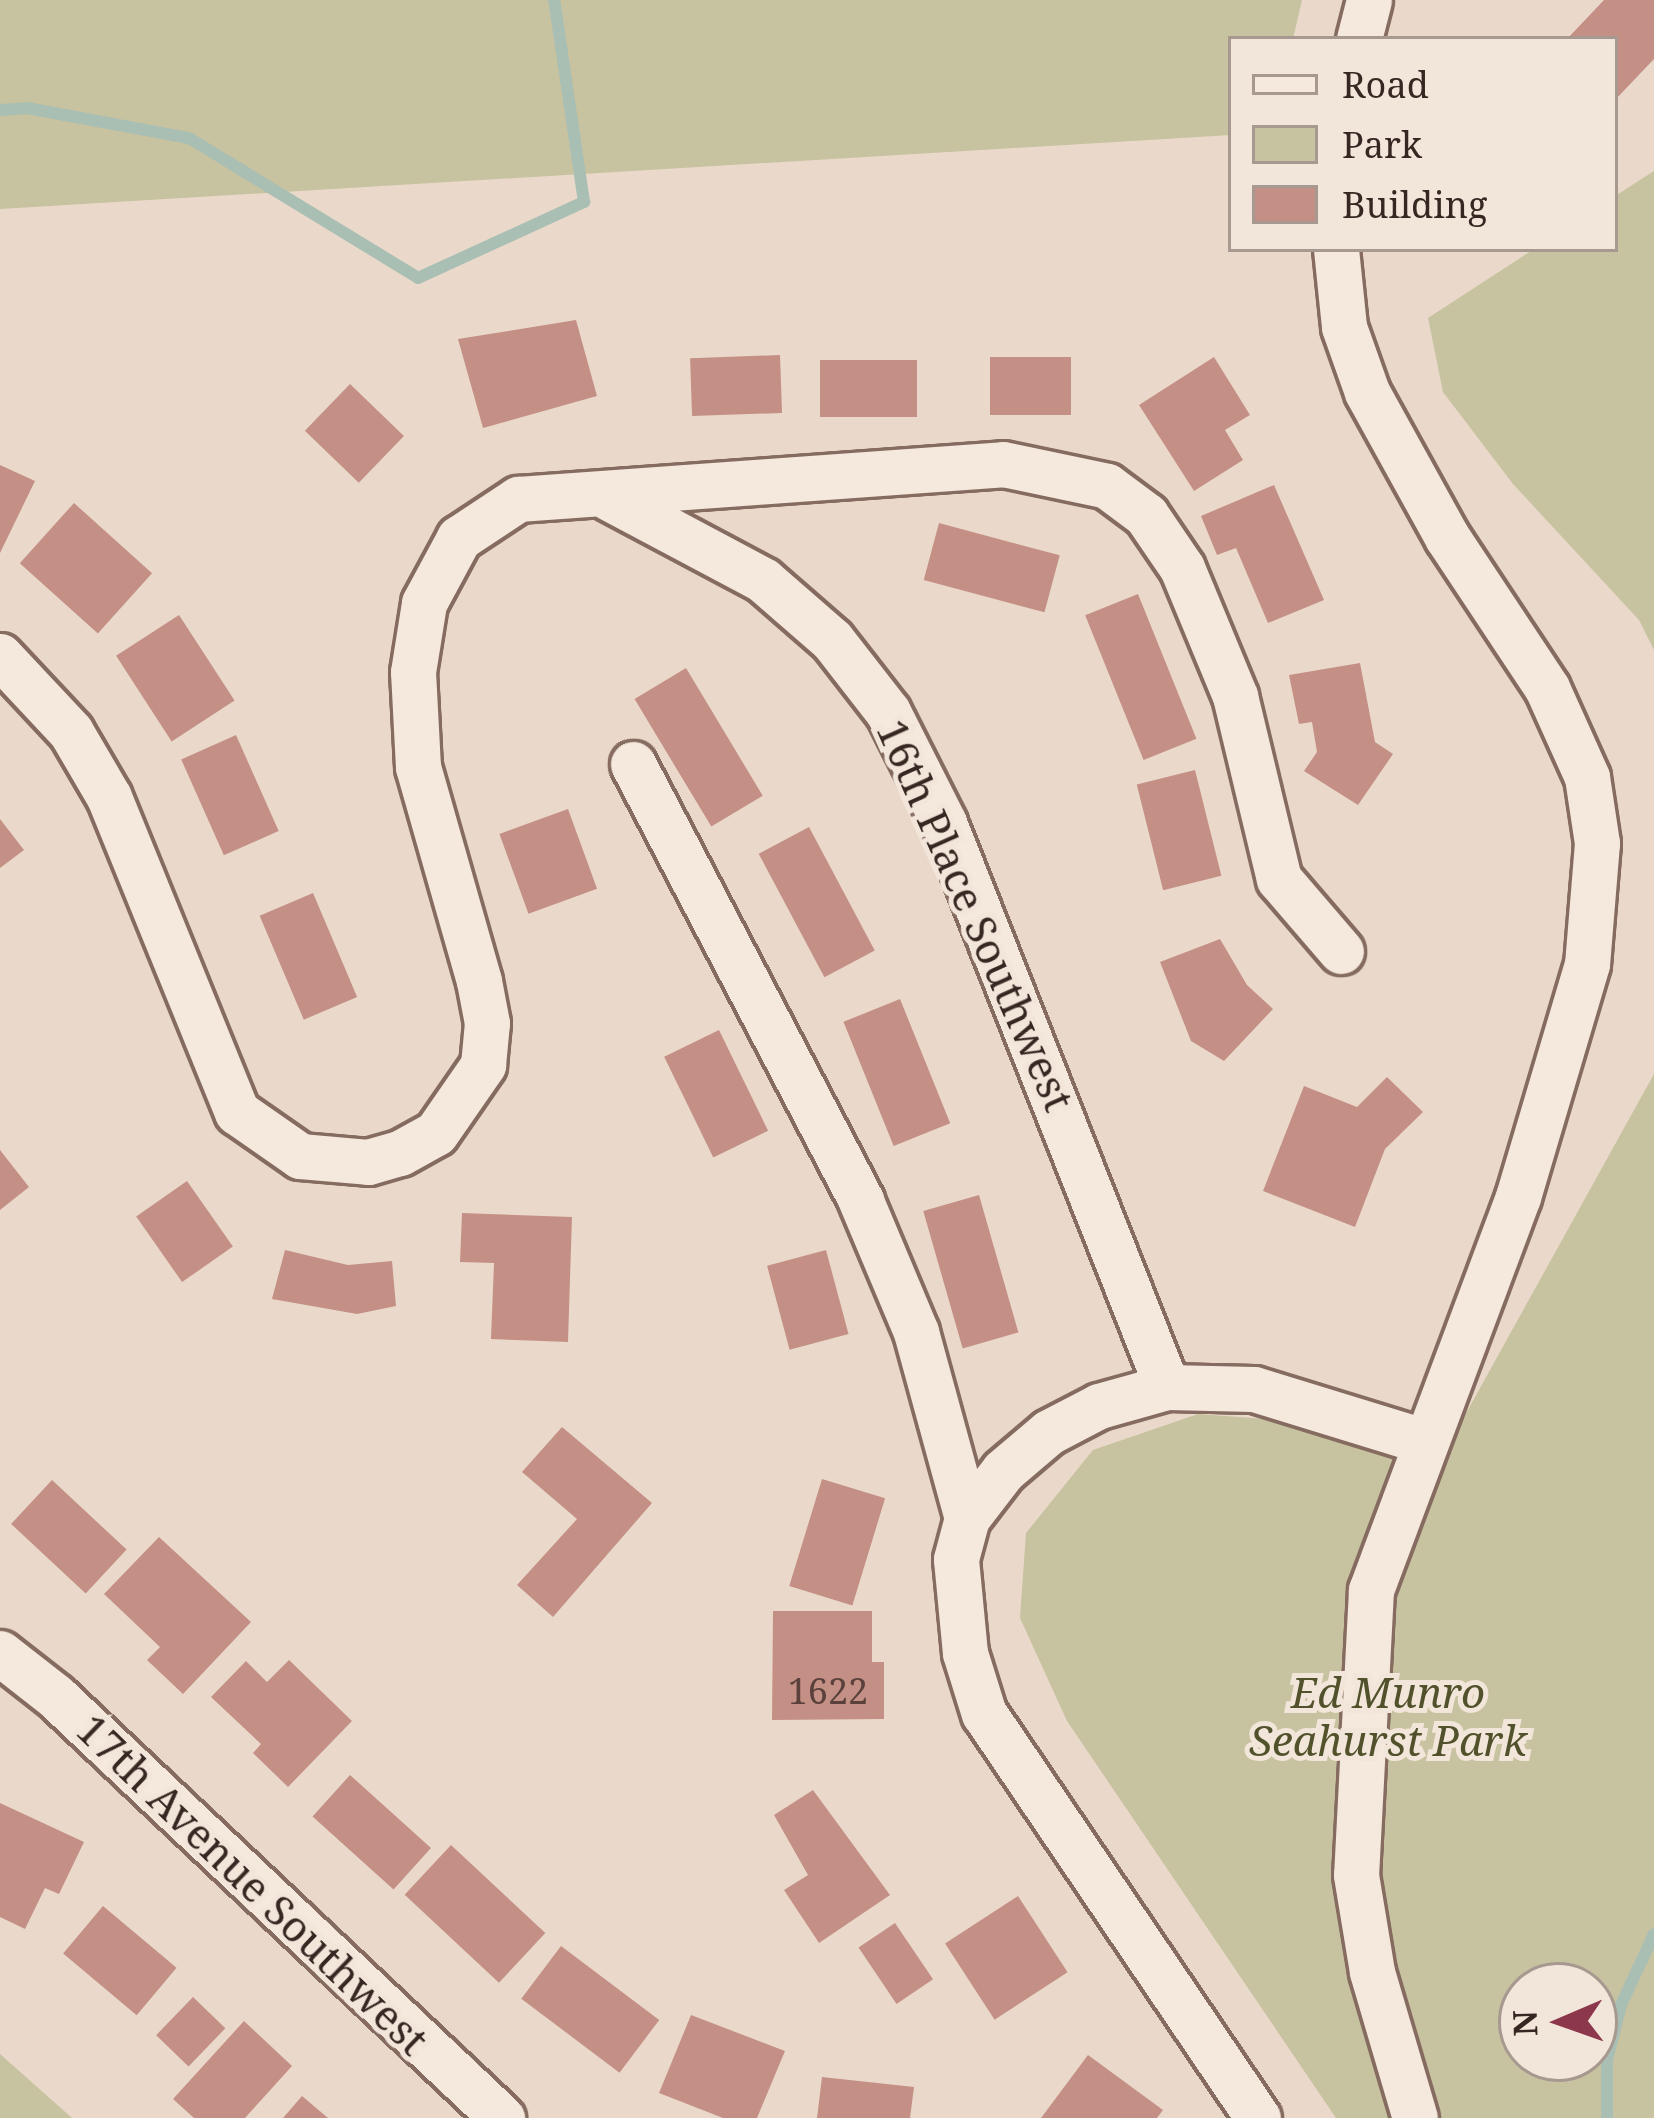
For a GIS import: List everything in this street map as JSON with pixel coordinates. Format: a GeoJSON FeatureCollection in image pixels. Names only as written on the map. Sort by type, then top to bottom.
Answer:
{"type":"FeatureCollection","features":[{"type":"Feature","properties":{"kind":"street"},"geometry":{"type":"LineString","coordinates":[[1360,36],[1369,0]]}},
{"type":"Feature","properties":{"kind":"street"},"geometry":{"type":"LineString","coordinates":[[1336,252],[1344,327],[1366,392],[1447,537],[1547,688],[1587,777],[1597,843],[1587,964],[1566,1041],[1518,1197],[1414,1460],[1371,1590],[1361,1660],[1356,1874],[1372,1972],[1415,2118]]}},
{"type":"Feature","properties":{"kind":"street"},"geometry":{"type":"LineString","coordinates":[[0,656],[71,732],[110,797],[237,1112],[300,1156],[368,1162],[436,1133],[464,1103],[485,1044],[479,981],[418,766],[413,672],[424,603],[459,538],[488,513],[560,493],[606,497],[774,477],[1003,464],[1107,486],[1146,515],[1182,568],[1235,696],[1279,878],[1342,951]]}},
{"type":"Feature","properties":{"kind":"street","name":"16th Place Southwest"},"geometry":{"type":"LineString","coordinates":[[606,497],[763,580],[832,640],[888,712],[944,823],[1167,1387]]}},
{"type":"Feature","properties":{"kind":"street"},"geometry":{"type":"LineString","coordinates":[[633,764],[862,1201],[916,1332],[967,1518]]}},
{"type":"Feature","properties":{"kind":"street"},"geometry":{"type":"LineString","coordinates":[[1258,2118],[984,1714],[959,1606],[956,1559],[967,1518],[1003,1471],[1049,1432],[1099,1406],[1167,1387],[1254,1389],[1414,1460]]}},
{"type":"Feature","properties":{"kind":"street","name":"17th Avenue Southwest"},"geometry":{"type":"LineString","coordinates":[[0,1653],[502,2118]]}},
{"type":"Feature","properties":{"kind":"green space"},"geometry":{"type":"Polygon","coordinates":[[[0,0],[1302,0],[1294,36],[1228,36],[1228,135],[0,209],[0,0]]]}},
{"type":"Feature","properties":{"kind":"green space"},"geometry":{"type":"Polygon","coordinates":[[[1654,171],[1654,650],[1639,620],[1513,484],[1443,392],[1428,318],[1529,252],[1618,252],[1618,194],[1654,171]]]}},
{"type":"Feature","properties":{"kind":"green space","name":"Ed Munro Seahurst Park"},"geometry":{"type":"Polygon","coordinates":[[[1654,1074],[1654,2118],[1336,2118],[1067,1721],[1020,1618],[1026,1533],[1093,1450],[1198,1414],[1280,1420],[1444,1453],[1654,1074]]]}},
{"type":"Feature","properties":{"kind":"green space"},"geometry":{"type":"Polygon","coordinates":[[[0,2054],[72,2118],[0,2118],[0,2054]]]}},
{"type":"Feature","properties":{"kind":"building"},"geometry":{"type":"Polygon","coordinates":[[[1604,0],[1654,0],[1654,59],[1618,97],[1618,36],[1570,36],[1604,0]]]}},
{"type":"Feature","properties":{"kind":"building"},"geometry":{"type":"Polygon","coordinates":[[[576,320],[597,396],[483,428],[458,339],[576,320]]]}},
{"type":"Feature","properties":{"kind":"building"},"geometry":{"type":"Polygon","coordinates":[[[780,355],[782,413],[692,416],[690,358],[780,355]]]}},
{"type":"Feature","properties":{"kind":"building"},"geometry":{"type":"Polygon","coordinates":[[[990,357],[1071,357],[1071,415],[990,415],[990,357]]]}},
{"type":"Feature","properties":{"kind":"building"},"geometry":{"type":"Polygon","coordinates":[[[1214,357],[1250,415],[1225,430],[1243,460],[1194,491],[1139,405],[1214,357]]]}},
{"type":"Feature","properties":{"kind":"building"},"geometry":{"type":"Polygon","coordinates":[[[820,360],[917,360],[917,417],[820,417],[820,360]]]}},
{"type":"Feature","properties":{"kind":"building"},"geometry":{"type":"Polygon","coordinates":[[[350,384],[404,436],[359,483],[305,431],[350,384]]]}},
{"type":"Feature","properties":{"kind":"building"},"geometry":{"type":"Polygon","coordinates":[[[0,465],[35,481],[0,553],[0,465]]]}},
{"type":"Feature","properties":{"kind":"building"},"geometry":{"type":"Polygon","coordinates":[[[1274,485],[1324,600],[1268,623],[1236,548],[1217,555],[1201,516],[1274,485]]]}},
{"type":"Feature","properties":{"kind":"building"},"geometry":{"type":"Polygon","coordinates":[[[74,503],[152,573],[98,633],[20,563],[74,503]]]}},
{"type":"Feature","properties":{"kind":"building"},"geometry":{"type":"Polygon","coordinates":[[[939,523],[1060,555],[1044,612],[924,580],[939,523]]]}},
{"type":"Feature","properties":{"kind":"building"},"geometry":{"type":"Polygon","coordinates":[[[1138,594],[1196,739],[1144,760],[1085,615],[1138,594]]]}},
{"type":"Feature","properties":{"kind":"building"},"geometry":{"type":"Polygon","coordinates":[[[179,615],[235,701],[172,741],[116,656],[179,615]]]}},
{"type":"Feature","properties":{"kind":"building"},"geometry":{"type":"Polygon","coordinates":[[[1360,663],[1375,742],[1393,754],[1358,805],[1304,771],[1317,752],[1312,722],[1299,724],[1289,675],[1360,663]]]}},
{"type":"Feature","properties":{"kind":"building"},"geometry":{"type":"Polygon","coordinates":[[[686,668],[763,796],[711,827],[635,699],[686,668]]]}},
{"type":"Feature","properties":{"kind":"building"},"geometry":{"type":"Polygon","coordinates":[[[236,735],[279,831],[224,855],[181,759],[236,735]]]}},
{"type":"Feature","properties":{"kind":"building"},"geometry":{"type":"Polygon","coordinates":[[[1195,770],[1221,876],[1163,890],[1137,785],[1195,770]]]}},
{"type":"Feature","properties":{"kind":"building"},"geometry":{"type":"Polygon","coordinates":[[[568,809],[597,889],[528,914],[499,834],[568,809]]]}},
{"type":"Feature","properties":{"kind":"building"},"geometry":{"type":"Polygon","coordinates":[[[0,819],[24,850],[0,868],[0,819]]]}},
{"type":"Feature","properties":{"kind":"building"},"geometry":{"type":"Polygon","coordinates":[[[809,827],[875,951],[824,977],[759,854],[809,827]]]}},
{"type":"Feature","properties":{"kind":"building"},"geometry":{"type":"Polygon","coordinates":[[[313,893],[357,997],[304,1020],[260,916],[313,893]]]}},
{"type":"Feature","properties":{"kind":"building"},"geometry":{"type":"Polygon","coordinates":[[[1220,939],[1247,985],[1273,1009],[1224,1061],[1191,1041],[1160,962],[1220,939]]]}},
{"type":"Feature","properties":{"kind":"building"},"geometry":{"type":"Polygon","coordinates":[[[900,999],[950,1123],[894,1146],[843,1022],[900,999]]]}},
{"type":"Feature","properties":{"kind":"building"},"geometry":{"type":"Polygon","coordinates":[[[719,1030],[768,1131],[713,1157],[664,1057],[719,1030]]]}},
{"type":"Feature","properties":{"kind":"building"},"geometry":{"type":"Polygon","coordinates":[[[1387,1077],[1423,1112],[1385,1149],[1355,1227],[1263,1191],[1304,1086],[1357,1107],[1387,1077]]]}},
{"type":"Feature","properties":{"kind":"building"},"geometry":{"type":"Polygon","coordinates":[[[0,1150],[29,1187],[0,1210],[0,1150]]]}},
{"type":"Feature","properties":{"kind":"building"},"geometry":{"type":"Polygon","coordinates":[[[187,1181],[233,1247],[182,1282],[136,1217],[187,1181]]]}},
{"type":"Feature","properties":{"kind":"building"},"geometry":{"type":"Polygon","coordinates":[[[979,1195],[1018,1332],[963,1348],[923,1211],[979,1195]]]}},
{"type":"Feature","properties":{"kind":"building"},"geometry":{"type":"Polygon","coordinates":[[[462,1213],[572,1217],[568,1342],[491,1339],[494,1263],[460,1262],[462,1213]]]}},
{"type":"Feature","properties":{"kind":"building"},"geometry":{"type":"Polygon","coordinates":[[[285,1250],[348,1265],[392,1261],[396,1306],[357,1314],[272,1299],[285,1250]]]}},
{"type":"Feature","properties":{"kind":"building"},"geometry":{"type":"Polygon","coordinates":[[[826,1250],[849,1334],[790,1350],[767,1266],[826,1250]]]}},
{"type":"Feature","properties":{"kind":"building"},"geometry":{"type":"Polygon","coordinates":[[[562,1427],[652,1503],[553,1617],[517,1585],[577,1519],[522,1472],[562,1427]]]}},
{"type":"Feature","properties":{"kind":"building"},"geometry":{"type":"Polygon","coordinates":[[[822,1479],[885,1498],[852,1605],[789,1586],[822,1479]]]}},
{"type":"Feature","properties":{"kind":"building"},"geometry":{"type":"Polygon","coordinates":[[[52,1480],[127,1550],[86,1593],[11,1524],[52,1480]]]}},
{"type":"Feature","properties":{"kind":"building"},"geometry":{"type":"Polygon","coordinates":[[[159,1537],[251,1622],[183,1694],[147,1660],[160,1647],[104,1594],[159,1537]]]}},
{"type":"Feature","properties":{"kind":"building"},"geometry":{"type":"Polygon","coordinates":[[[773,1611],[872,1611],[872,1662],[884,1662],[884,1719],[772,1720],[773,1611]]]}},
{"type":"Feature","properties":{"kind":"building"},"geometry":{"type":"Polygon","coordinates":[[[289,1660],[352,1721],[288,1787],[253,1753],[261,1744],[211,1697],[246,1661],[267,1682],[289,1660]]]}},
{"type":"Feature","properties":{"kind":"building"},"geometry":{"type":"Polygon","coordinates":[[[350,1775],[431,1848],[394,1890],[313,1817],[350,1775]]]}},
{"type":"Feature","properties":{"kind":"building"},"geometry":{"type":"Polygon","coordinates":[[[813,1790],[890,1895],[819,1943],[784,1890],[808,1875],[774,1815],[813,1790]]]}},
{"type":"Feature","properties":{"kind":"building"},"geometry":{"type":"Polygon","coordinates":[[[0,1803],[84,1842],[59,1894],[45,1888],[25,1929],[0,1917],[0,1803]]]}},
{"type":"Feature","properties":{"kind":"building"},"geometry":{"type":"Polygon","coordinates":[[[451,1845],[545,1933],[499,1983],[405,1895],[451,1845]]]}},
{"type":"Feature","properties":{"kind":"building"},"geometry":{"type":"Polygon","coordinates":[[[1018,1896],[1068,1972],[995,2020],[945,1943],[1018,1896]]]}},
{"type":"Feature","properties":{"kind":"building"},"geometry":{"type":"Polygon","coordinates":[[[103,1906],[177,1968],[137,2015],[63,1953],[103,1906]]]}},
{"type":"Feature","properties":{"kind":"building"},"geometry":{"type":"Polygon","coordinates":[[[895,1923],[933,1979],[897,2004],[859,1948],[895,1923]]]}},
{"type":"Feature","properties":{"kind":"building"},"geometry":{"type":"Polygon","coordinates":[[[561,1946],[659,2020],[620,2073],[521,1999],[561,1946]]]}},
{"type":"Feature","properties":{"kind":"building"},"geometry":{"type":"Polygon","coordinates":[[[193,1997],[225,2028],[189,2066],[156,2035],[193,1997]]]}},
{"type":"Feature","properties":{"kind":"building"},"geometry":{"type":"Polygon","coordinates":[[[691,2015],[785,2051],[757,2118],[723,2118],[659,2093],[691,2015]]]}},
{"type":"Feature","properties":{"kind":"building"},"geometry":{"type":"Polygon","coordinates":[[[244,2021],[292,2066],[245,2118],[194,2118],[173,2099],[244,2021]]]}},
{"type":"Feature","properties":{"kind":"building"},"geometry":{"type":"Polygon","coordinates":[[[1088,2055],[1163,2110],[1157,2118],[1041,2118],[1088,2055]]]}},
{"type":"Feature","properties":{"kind":"building"},"geometry":{"type":"Polygon","coordinates":[[[822,2077],[914,2087],[910,2118],[817,2118],[822,2077]]]}},
{"type":"Feature","properties":{"kind":"building"},"geometry":{"type":"Polygon","coordinates":[[[302,2096],[328,2118],[283,2118],[302,2096]]]}},
{"type":"Feature","properties":{"kind":"waterway"},"geometry":{"type":"LineString","coordinates":[[0,110],[27,108],[189,138],[418,278],[584,202],[554,0]]}},
{"type":"Feature","properties":{"kind":"waterway"},"geometry":{"type":"LineString","coordinates":[[1607,2118],[1607,2060],[1621,2005],[1654,1934]]}}]}
